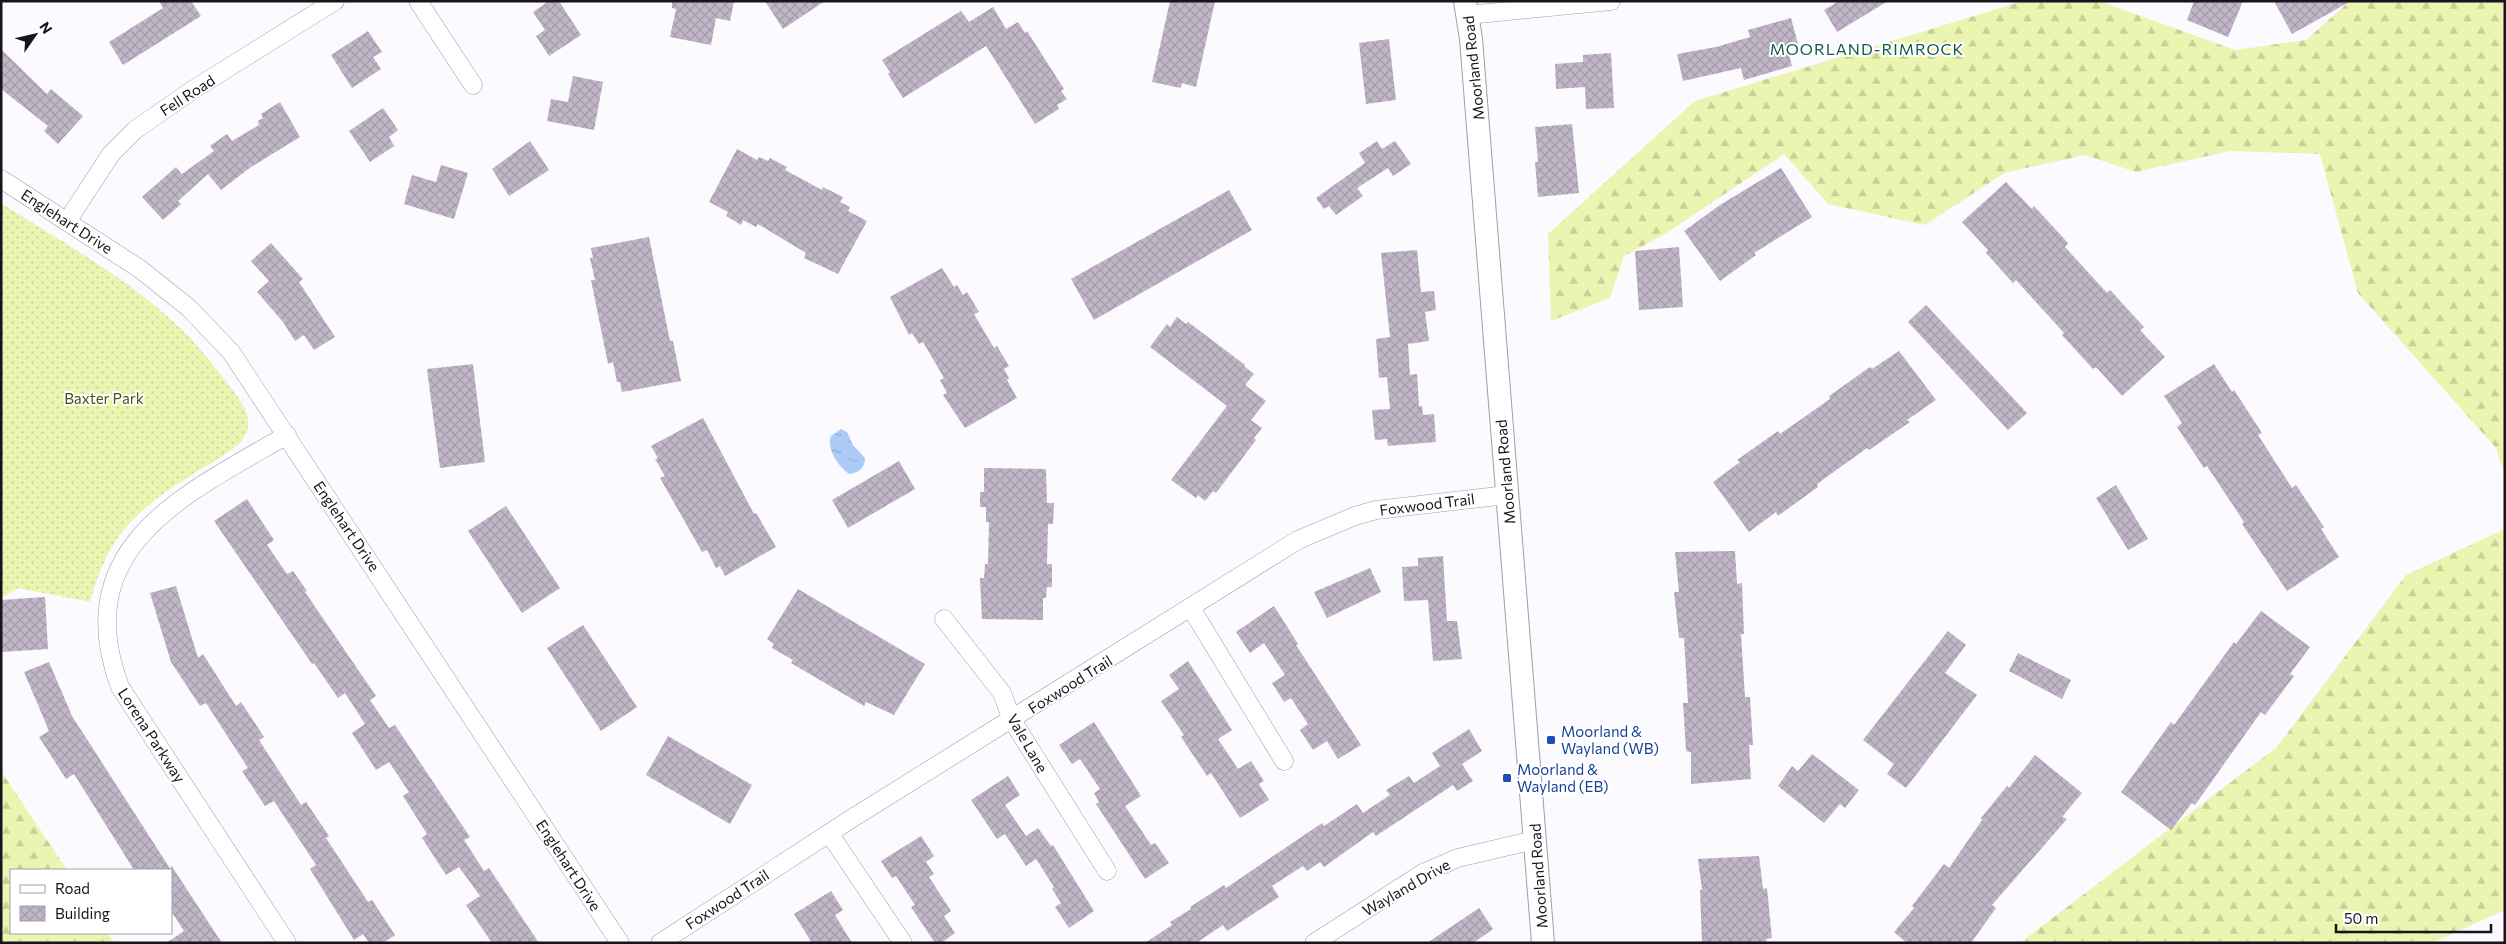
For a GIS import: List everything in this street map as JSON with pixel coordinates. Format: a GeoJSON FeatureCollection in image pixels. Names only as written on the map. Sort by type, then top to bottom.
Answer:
{"type":"FeatureCollection","features":[{"type":"Feature","properties":{"kind":"street","name":"Fell Road"},"geometry":{"type":"LineString","coordinates":[[68,220],[111,154],[135,130],[191,91],[335,1]]}},
{"type":"Feature","properties":{"kind":"street"},"geometry":{"type":"LineString","coordinates":[[418,1],[473,85]]}},
{"type":"Feature","properties":{"kind":"street"},"geometry":{"type":"LineString","coordinates":[[1466,8],[1611,1]]}},
{"type":"Feature","properties":{"kind":"street","name":"Moorland Road"},"geometry":{"type":"LineString","coordinates":[[1466,8],[1543,943]]}},
{"type":"Feature","properties":{"kind":"street","name":"Englehart Drive"},"geometry":{"type":"LineString","coordinates":[[1,179],[68,220],[140,269],[188,308],[231,352],[620,943]]}},
{"type":"Feature","properties":{"kind":"street","name":"Lorena Parkway"},"geometry":{"type":"LineString","coordinates":[[286,943],[120,687],[110,661],[106,627],[110,594],[122,560],[140,535],[162,513],[210,480],[287,435]]}},
{"type":"Feature","properties":{"kind":"street","name":"Foxwood Trail"},"geometry":{"type":"LineString","coordinates":[[660,943],[829,832],[1012,720],[1298,540],[1355,516],[1376,510],[1430,502],[1507,495]]}},
{"type":"Feature","properties":{"kind":"street"},"geometry":{"type":"LineString","coordinates":[[1191,608],[1284,761]]}},
{"type":"Feature","properties":{"kind":"street","name":"Vale Lane"},"geometry":{"type":"LineString","coordinates":[[944,619],[1002,693],[1012,720],[1107,871]]}},
{"type":"Feature","properties":{"kind":"street"},"geometry":{"type":"LineString","coordinates":[[829,832],[903,943]]}},
{"type":"Feature","properties":{"kind":"street","name":"Wayland Drive"},"geometry":{"type":"LineString","coordinates":[[1314,943],[1423,874],[1458,858],[1535,840]]}},
{"type":"Feature","properties":{"kind":"green space"},"geometry":{"type":"Polygon","coordinates":[[[2023,1],[2099,1],[2235,50],[2306,40],[2350,1],[2505,1],[2505,476],[2496,448],[2358,293],[2320,154],[2230,151],[2136,172],[2085,155],[2004,173],[1925,225],[1828,204],[1784,154],[1665,234],[1624,256],[1610,298],[1551,321],[1548,234],[1695,101],[2023,1]]]}},
{"type":"Feature","properties":{"kind":"green space","name":"Baxter Park"},"geometry":{"type":"Polygon","coordinates":[[[1,203],[116,276],[159,309],[185,333],[208,359],[241,401],[247,417],[248,425],[241,442],[155,500],[127,526],[115,542],[106,559],[90,602],[18,588],[1,598],[1,203]]]}},
{"type":"Feature","properties":{"kind":"green space"},"geometry":{"type":"Polygon","coordinates":[[[2505,529],[2505,910],[2432,943],[2020,943],[2277,747],[2406,575],[2505,529]]]}},
{"type":"Feature","properties":{"kind":"green space"},"geometry":{"type":"Polygon","coordinates":[[[1,771],[66,869],[10,869],[10,934],[109,934],[114,943],[1,943],[1,771]]]}},
{"type":"Feature","properties":{"kind":"water"},"geometry":{"type":"Polygon","coordinates":[[[841,429],[847,432],[853,445],[865,458],[863,467],[849,474],[834,457],[830,446],[831,436],[841,429]]]}},
{"type":"Feature","properties":{"kind":"building"},"geometry":{"type":"Polygon","coordinates":[[[159,1],[191,1],[201,16],[123,65],[109,42],[163,8],[159,1]]]}},
{"type":"Feature","properties":{"kind":"building"},"geometry":{"type":"Polygon","coordinates":[[[549,1],[559,1],[581,35],[549,56],[536,36],[545,30],[533,12],[549,1]]]}},
{"type":"Feature","properties":{"kind":"building"},"geometry":{"type":"Polygon","coordinates":[[[672,1],[734,1],[730,21],[716,18],[711,45],[670,37],[676,9],[672,8],[672,1]]]}},
{"type":"Feature","properties":{"kind":"building"},"geometry":{"type":"Polygon","coordinates":[[[765,1],[825,1],[783,29],[765,1]]]}},
{"type":"Feature","properties":{"kind":"building"},"geometry":{"type":"Polygon","coordinates":[[[1170,1],[1215,1],[1196,87],[1182,83],[1181,88],[1152,82],[1170,1]]]}},
{"type":"Feature","properties":{"kind":"building"},"geometry":{"type":"Polygon","coordinates":[[[1839,1],[1888,1],[1837,32],[1824,10],[1839,1]]]}},
{"type":"Feature","properties":{"kind":"building"},"geometry":{"type":"Polygon","coordinates":[[[2194,1],[2243,1],[2228,37],[2187,20],[2194,1]]]}},
{"type":"Feature","properties":{"kind":"building"},"geometry":{"type":"Polygon","coordinates":[[[2274,1],[2351,1],[2292,34],[2274,1]]]}},
{"type":"Feature","properties":{"kind":"building"},"geometry":{"type":"Polygon","coordinates":[[[993,7],[1006,29],[1018,22],[1025,33],[1027,31],[1064,89],[1061,91],[1067,99],[1057,105],[1059,109],[1035,124],[986,46],[903,98],[888,74],[890,72],[882,60],[961,11],[969,22],[993,7]]]}},
{"type":"Feature","properties":{"kind":"building"},"geometry":{"type":"Polygon","coordinates":[[[1791,18],[1798,44],[1787,47],[1792,66],[1744,80],[1741,68],[1683,81],[1677,54],[1716,47],[1750,37],[1748,30],[1791,18]]]}},
{"type":"Feature","properties":{"kind":"building"},"geometry":{"type":"Polygon","coordinates":[[[368,31],[382,52],[373,57],[381,69],[352,88],[331,55],[368,31]]]}},
{"type":"Feature","properties":{"kind":"building"},"geometry":{"type":"Polygon","coordinates":[[[1389,39],[1396,100],[1366,104],[1359,43],[1389,39]]]}},
{"type":"Feature","properties":{"kind":"building"},"geometry":{"type":"Polygon","coordinates":[[[1,49],[47,94],[51,89],[83,116],[58,144],[44,131],[48,126],[1,89],[1,49]]]}},
{"type":"Feature","properties":{"kind":"building"},"geometry":{"type":"Polygon","coordinates":[[[1611,53],[1614,108],[1586,109],[1585,87],[1556,89],[1555,64],[1583,62],[1583,55],[1611,53]]]}},
{"type":"Feature","properties":{"kind":"building"},"geometry":{"type":"Polygon","coordinates":[[[573,76],[603,82],[594,130],[547,121],[551,99],[568,102],[573,76]]]}},
{"type":"Feature","properties":{"kind":"building"},"geometry":{"type":"Polygon","coordinates":[[[280,102],[300,137],[251,167],[221,190],[208,174],[178,201],[181,204],[163,220],[142,197],[176,167],[182,174],[214,151],[210,146],[227,134],[232,141],[259,125],[258,121],[263,118],[261,114],[280,102]]]}},
{"type":"Feature","properties":{"kind":"building"},"geometry":{"type":"Polygon","coordinates":[[[383,108],[398,130],[389,137],[394,146],[370,162],[349,131],[383,108]]]}},
{"type":"Feature","properties":{"kind":"building"},"geometry":{"type":"Polygon","coordinates":[[[1572,124],[1579,193],[1538,197],[1535,127],[1572,124]]]}},
{"type":"Feature","properties":{"kind":"building"},"geometry":{"type":"Polygon","coordinates":[[[530,141],[549,170],[509,196],[492,169],[530,141]]]}},
{"type":"Feature","properties":{"kind":"building"},"geometry":{"type":"Polygon","coordinates":[[[1377,141],[1382,149],[1395,141],[1411,164],[1393,176],[1388,168],[1357,188],[1363,196],[1336,215],[1329,206],[1324,209],[1316,198],[1365,163],[1359,153],[1377,141]]]}},
{"type":"Feature","properties":{"kind":"building"},"geometry":{"type":"Polygon","coordinates":[[[737,149],[757,160],[759,157],[768,161],[770,158],[787,167],[785,170],[822,190],[823,187],[843,197],[840,202],[850,207],[848,211],[867,221],[838,274],[804,258],[806,253],[758,224],[756,227],[743,220],[741,225],[726,216],[728,212],[709,202],[737,149]]]}},
{"type":"Feature","properties":{"kind":"building"},"geometry":{"type":"Polygon","coordinates":[[[441,165],[468,173],[454,219],[404,204],[412,175],[436,182],[441,165]]]}},
{"type":"Feature","properties":{"kind":"building"},"geometry":{"type":"Polygon","coordinates":[[[1781,168],[1812,217],[1754,253],[1756,255],[1720,281],[1684,231],[1720,205],[1781,168]]]}},
{"type":"Feature","properties":{"kind":"building"},"geometry":{"type":"Polygon","coordinates":[[[2006,182],[2032,209],[2034,206],[2068,243],[2065,247],[2107,293],[2110,290],[2144,327],[2140,330],[2165,357],[2122,396],[2096,367],[2093,369],[2062,335],[2064,333],[2016,280],[2013,283],[1986,253],[1988,250],[1962,222],[2006,182]]]}},
{"type":"Feature","properties":{"kind":"building"},"geometry":{"type":"Polygon","coordinates":[[[1229,190],[1252,230],[1094,320],[1071,279],[1229,190]]]}},
{"type":"Feature","properties":{"kind":"building"},"geometry":{"type":"Polygon","coordinates":[[[649,237],[670,341],[673,341],[681,381],[622,392],[620,382],[617,382],[613,362],[608,364],[591,280],[595,280],[590,258],[593,258],[591,248],[649,237]]]}},
{"type":"Feature","properties":{"kind":"building"},"geometry":{"type":"Polygon","coordinates":[[[271,243],[303,279],[299,282],[335,337],[314,350],[304,335],[295,341],[283,322],[257,292],[269,281],[251,261],[271,243]]]}},
{"type":"Feature","properties":{"kind":"building"},"geometry":{"type":"Polygon","coordinates":[[[1679,247],[1683,307],[1639,310],[1635,251],[1679,247]]]}},
{"type":"Feature","properties":{"kind":"building"},"geometry":{"type":"Polygon","coordinates":[[[1417,250],[1421,292],[1434,291],[1436,310],[1425,312],[1429,341],[1408,344],[1410,375],[1417,374],[1419,406],[1422,406],[1423,415],[1434,414],[1436,442],[1388,446],[1387,439],[1375,440],[1372,410],[1390,409],[1387,377],[1379,378],[1376,339],[1390,337],[1381,253],[1417,250]]]}},
{"type":"Feature","properties":{"kind":"building"},"geometry":{"type":"Polygon","coordinates":[[[942,268],[954,287],[957,285],[963,295],[967,292],[979,312],[974,314],[994,348],[997,346],[1009,366],[1004,369],[1009,378],[1007,380],[1017,398],[965,428],[943,395],[947,393],[940,380],[944,378],[923,342],[919,344],[912,333],[909,335],[890,297],[942,268]]]}},
{"type":"Feature","properties":{"kind":"building"},"geometry":{"type":"Polygon","coordinates":[[[1926,305],[2027,413],[2008,430],[1908,322],[1926,305]]]}},
{"type":"Feature","properties":{"kind":"building"},"geometry":{"type":"Polygon","coordinates":[[[1177,317],[1186,324],[1188,322],[1245,365],[1254,374],[1245,385],[1266,401],[1251,420],[1262,428],[1254,438],[1256,440],[1216,493],[1213,491],[1205,501],[1198,495],[1196,498],[1171,480],[1227,406],[1150,347],[1167,324],[1170,327],[1177,317]]]}},
{"type":"Feature","properties":{"kind":"building"},"geometry":{"type":"Polygon","coordinates":[[[1899,351],[1936,400],[1907,420],[1910,422],[1869,450],[1867,448],[1817,484],[1818,487],[1778,516],[1776,512],[1749,532],[1713,482],[1740,462],[1737,460],[1778,431],[1780,434],[1830,399],[1829,396],[1870,367],[1872,369],[1899,351]]]}},
{"type":"Feature","properties":{"kind":"building"},"geometry":{"type":"Polygon","coordinates":[[[473,364],[485,462],[440,468],[427,369],[473,364]]]}},
{"type":"Feature","properties":{"kind":"building"},"geometry":{"type":"Polygon","coordinates":[[[2214,364],[2232,392],[2234,390],[2262,433],[2258,435],[2292,488],[2296,485],[2324,527],[2321,529],[2339,557],[2287,591],[2242,524],[2244,522],[2207,466],[2204,468],[2177,427],[2182,423],[2164,396],[2214,364]]]}},
{"type":"Feature","properties":{"kind":"building"},"geometry":{"type":"Polygon","coordinates":[[[703,418],[754,514],[756,513],[776,547],[725,576],[720,566],[716,568],[707,550],[702,552],[660,478],[665,476],[655,459],[658,458],[651,446],[703,418]]]}},
{"type":"Feature","properties":{"kind":"building"},"geometry":{"type":"Polygon","coordinates":[[[899,461],[915,489],[848,528],[832,500],[899,461]]]}},
{"type":"Feature","properties":{"kind":"building"},"geometry":{"type":"Polygon","coordinates":[[[984,468],[1046,469],[1047,503],[1054,503],[1053,524],[1048,524],[1047,564],[1052,564],[1052,587],[1047,587],[1046,598],[1043,598],[1043,620],[982,619],[980,578],[984,578],[985,564],[988,564],[989,522],[986,522],[986,507],[980,507],[980,492],[984,492],[984,468]]]}},
{"type":"Feature","properties":{"kind":"building"},"geometry":{"type":"Polygon","coordinates":[[[2116,485],[2148,539],[2128,550],[2096,498],[2116,485]]]}},
{"type":"Feature","properties":{"kind":"building"},"geometry":{"type":"Polygon","coordinates":[[[247,499],[274,540],[267,545],[287,574],[293,571],[307,591],[305,592],[376,696],[370,700],[389,728],[395,725],[470,837],[464,840],[484,871],[489,868],[539,943],[492,943],[466,905],[480,896],[459,867],[446,875],[422,838],[427,834],[403,796],[409,792],[389,762],[376,770],[352,733],[365,724],[345,693],[338,698],[314,663],[312,664],[214,521],[247,499]]]}},
{"type":"Feature","properties":{"kind":"building"},"geometry":{"type":"Polygon","coordinates":[[[506,506],[560,588],[522,613],[468,531],[506,506]]]}},
{"type":"Feature","properties":{"kind":"building"},"geometry":{"type":"Polygon","coordinates":[[[1735,551],[1737,584],[1742,583],[1744,634],[1741,634],[1745,697],[1750,697],[1753,745],[1749,745],[1751,779],[1691,784],[1691,752],[1686,751],[1683,703],[1688,703],[1684,638],[1679,638],[1674,592],[1679,592],[1675,552],[1735,551]]]}},
{"type":"Feature","properties":{"kind":"building"},"geometry":{"type":"Polygon","coordinates":[[[1443,556],[1447,621],[1457,621],[1462,659],[1433,661],[1428,600],[1404,601],[1402,567],[1418,566],[1418,558],[1443,556]]]}},
{"type":"Feature","properties":{"kind":"building"},"geometry":{"type":"Polygon","coordinates":[[[1370,568],[1381,592],[1327,618],[1314,592],[1370,568]]]}},
{"type":"Feature","properties":{"kind":"building"},"geometry":{"type":"Polygon","coordinates":[[[176,586],[198,658],[203,654],[236,706],[241,702],[264,737],[259,740],[301,805],[306,802],[329,836],[326,838],[368,902],[372,900],[395,935],[383,943],[369,943],[363,934],[354,940],[310,869],[316,865],[274,801],[265,806],[242,771],[248,768],[206,703],[200,706],[171,662],[150,593],[176,586]]]}},
{"type":"Feature","properties":{"kind":"building"},"geometry":{"type":"Polygon","coordinates":[[[798,589],[925,664],[894,715],[866,702],[864,706],[791,663],[793,660],[772,648],[774,644],[767,639],[798,589]]]}},
{"type":"Feature","properties":{"kind":"building"},"geometry":{"type":"Polygon","coordinates":[[[45,597],[48,649],[1,652],[1,600],[45,597]]]}},
{"type":"Feature","properties":{"kind":"building"},"geometry":{"type":"Polygon","coordinates":[[[1274,606],[1298,644],[1296,645],[1361,745],[1338,759],[1327,741],[1313,750],[1300,730],[1308,724],[1291,698],[1284,702],[1272,683],[1285,675],[1264,643],[1250,653],[1236,632],[1274,606]]]}},
{"type":"Feature","properties":{"kind":"building"},"geometry":{"type":"Polygon","coordinates":[[[2261,611],[2310,647],[2290,674],[2294,676],[2265,715],[2261,712],[2195,805],[2192,803],[2171,830],[2121,792],[2171,722],[2174,725],[2234,642],[2236,644],[2261,611]]]}},
{"type":"Feature","properties":{"kind":"building"},"geometry":{"type":"Polygon","coordinates":[[[583,625],[637,707],[601,731],[547,648],[583,625]]]}},
{"type":"Feature","properties":{"kind":"building"},"geometry":{"type":"Polygon","coordinates":[[[1948,631],[1966,645],[1945,673],[1977,695],[1906,788],[1887,774],[1894,764],[1863,740],[1948,631]]]}},
{"type":"Feature","properties":{"kind":"building"},"geometry":{"type":"Polygon","coordinates":[[[2018,653],[2071,680],[2062,699],[2009,671],[2018,653]]]}},
{"type":"Feature","properties":{"kind":"building"},"geometry":{"type":"Polygon","coordinates":[[[1188,661],[1232,730],[1218,739],[1238,769],[1251,761],[1264,781],[1259,784],[1269,800],[1240,818],[1211,773],[1207,776],[1181,737],[1184,735],[1161,701],[1179,689],[1169,675],[1188,661]]]}},
{"type":"Feature","properties":{"kind":"building"},"geometry":{"type":"Polygon","coordinates":[[[49,662],[72,716],[170,869],[133,869],[74,774],[66,779],[39,737],[49,731],[24,672],[49,662]]]}},
{"type":"Feature","properties":{"kind":"building"},"geometry":{"type":"Polygon","coordinates":[[[1094,722],[1141,796],[1125,806],[1151,845],[1155,843],[1169,863],[1145,879],[1096,804],[1099,802],[1094,793],[1100,789],[1080,759],[1072,764],[1059,745],[1094,722]]]}},
{"type":"Feature","properties":{"kind":"building"},"geometry":{"type":"Polygon","coordinates":[[[1469,729],[1482,751],[1462,764],[1473,781],[1457,791],[1453,785],[1376,836],[1373,832],[1324,867],[1320,862],[1307,871],[1303,866],[1272,886],[1279,897],[1227,931],[1223,925],[1196,943],[1145,943],[1172,925],[1170,922],[1191,909],[1190,907],[1224,885],[1226,888],[1322,823],[1324,826],[1357,804],[1363,813],[1390,795],[1386,790],[1409,776],[1414,783],[1440,766],[1432,753],[1469,729]]]}},
{"type":"Feature","properties":{"kind":"building"},"geometry":{"type":"Polygon","coordinates":[[[668,736],[752,785],[730,824],[646,775],[668,736]]]}},
{"type":"Feature","properties":{"kind":"building"},"geometry":{"type":"Polygon","coordinates":[[[1812,754],[1859,790],[1845,808],[1840,804],[1824,823],[1778,786],[1792,766],[1798,771],[1812,754]]]}},
{"type":"Feature","properties":{"kind":"building"},"geometry":{"type":"Polygon","coordinates":[[[2035,755],[2082,793],[2062,817],[2067,819],[1992,905],[1996,908],[1971,943],[1907,943],[1894,932],[1914,908],[1912,906],[1944,864],[1949,868],[1982,820],[1981,818],[2007,786],[2009,788],[2035,755]]]}},
{"type":"Feature","properties":{"kind":"building"},"geometry":{"type":"Polygon","coordinates":[[[1008,776],[1020,795],[1005,805],[1026,836],[1038,828],[1051,846],[1053,845],[1094,911],[1069,928],[1055,907],[1061,903],[1052,889],[1054,887],[1036,859],[1026,866],[1005,834],[997,839],[971,800],[1008,776]]]}},
{"type":"Feature","properties":{"kind":"building"},"geometry":{"type":"Polygon","coordinates":[[[921,836],[934,856],[926,862],[934,874],[929,877],[951,911],[944,916],[955,933],[941,943],[935,943],[911,907],[915,905],[896,876],[892,878],[881,861],[921,836]]]}},
{"type":"Feature","properties":{"kind":"building"},"geometry":{"type":"Polygon","coordinates":[[[1759,856],[1763,889],[1767,888],[1772,938],[1766,939],[1767,943],[1702,943],[1700,890],[1702,890],[1698,859],[1759,856]]]}},
{"type":"Feature","properties":{"kind":"building"},"geometry":{"type":"Polygon","coordinates":[[[171,865],[222,943],[166,943],[184,931],[172,913],[171,865]]]}},
{"type":"Feature","properties":{"kind":"building"},"geometry":{"type":"Polygon","coordinates":[[[831,891],[843,910],[835,915],[852,943],[812,943],[794,914],[831,891]]]}},
{"type":"Feature","properties":{"kind":"building"},"geometry":{"type":"Polygon","coordinates":[[[1479,908],[1493,929],[1473,943],[1427,943],[1479,908]]]}},
{"type":"Feature","properties":{"kind":"place","name":"Moorland & Wayland (WB)"},"geometry":{"type":"Point","coordinates":[1551,740]}},
{"type":"Feature","properties":{"kind":"place","name":"Moorland & Wayland (EB)"},"geometry":{"type":"Point","coordinates":[1507,778]}},
{"type":"Feature","properties":{"kind":"district","name":"MOORLAND-RIMROCK"},"geometry":{"type":"Point","coordinates":[1867,48]}}]}
